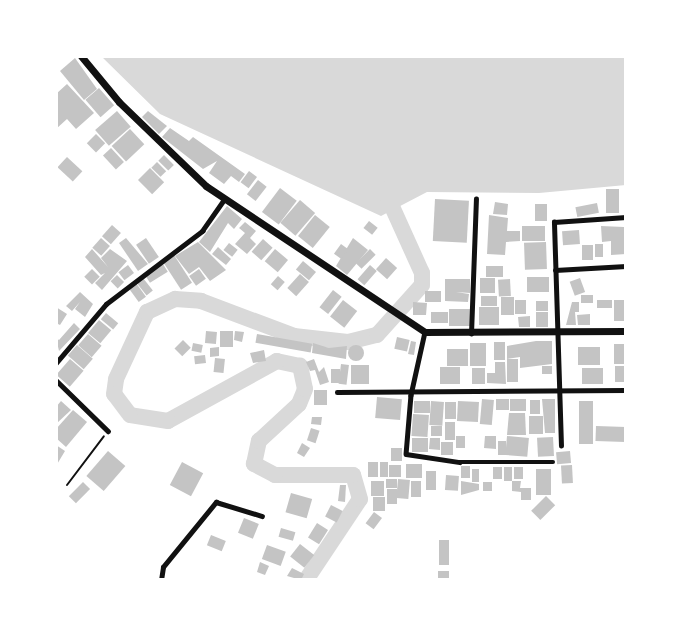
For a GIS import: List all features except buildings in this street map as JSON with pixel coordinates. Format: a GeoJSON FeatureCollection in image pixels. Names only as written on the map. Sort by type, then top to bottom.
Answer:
{"type":"FeatureCollection","features":[{"type":"Feature","properties":{"kind":"main road"},"geometry":{"type":"LineString","coordinates":[[81,56],[184,167],[379,304],[425,332],[558,334],[626,331]]}},
{"type":"Feature","properties":{"kind":"street"},"geometry":{"type":"LineString","coordinates":[[56,363],[106,304],[202,231],[226,196]]}},
{"type":"Feature","properties":{"kind":"street"},"geometry":{"type":"LineString","coordinates":[[471,334],[476,200]]}},
{"type":"Feature","properties":{"kind":"street"},"geometry":{"type":"LineString","coordinates":[[561,446],[554,222],[626,217]]}},
{"type":"Feature","properties":{"kind":"street"},"geometry":{"type":"LineString","coordinates":[[555,270],[626,266]]}},
{"type":"Feature","properties":{"kind":"street"},"geometry":{"type":"LineString","coordinates":[[425,332],[411,395],[406,454],[459,462],[553,462]]}},
{"type":"Feature","properties":{"kind":"street"},"geometry":{"type":"LineString","coordinates":[[56,380],[108,431]]}},
{"type":"Feature","properties":{"kind":"street"},"geometry":{"type":"LineString","coordinates":[[337,392],[411,395],[626,390]]}},
{"type":"Feature","properties":{"kind":"street"},"geometry":{"type":"LineString","coordinates":[[161,580],[163,567],[216,502],[262,516]]}},
{"type":"Feature","properties":{"kind":"path"},"geometry":{"type":"LineString","coordinates":[[67,485],[82,459],[108,431]]}},
{"type":"Feature","properties":{"kind":"shaded area"},"geometry":{"type":"Polygon","coordinates":[[[101,56],[626,56],[626,185],[539,193],[427,192],[381,216],[160,114],[101,56]]]}},
{"type":"Feature","properties":{"kind":"waterway"},"geometry":{"type":"LineString","coordinates":[[306,580],[360,499],[353,475],[275,475],[254,464],[259,441],[299,404],[305,389],[300,366],[277,361],[168,421],[130,415],[114,394],[116,379],[147,312],[175,299],[201,301],[294,336],[348,342],[377,335],[422,285],[422,273],[384,189]]}}]}
